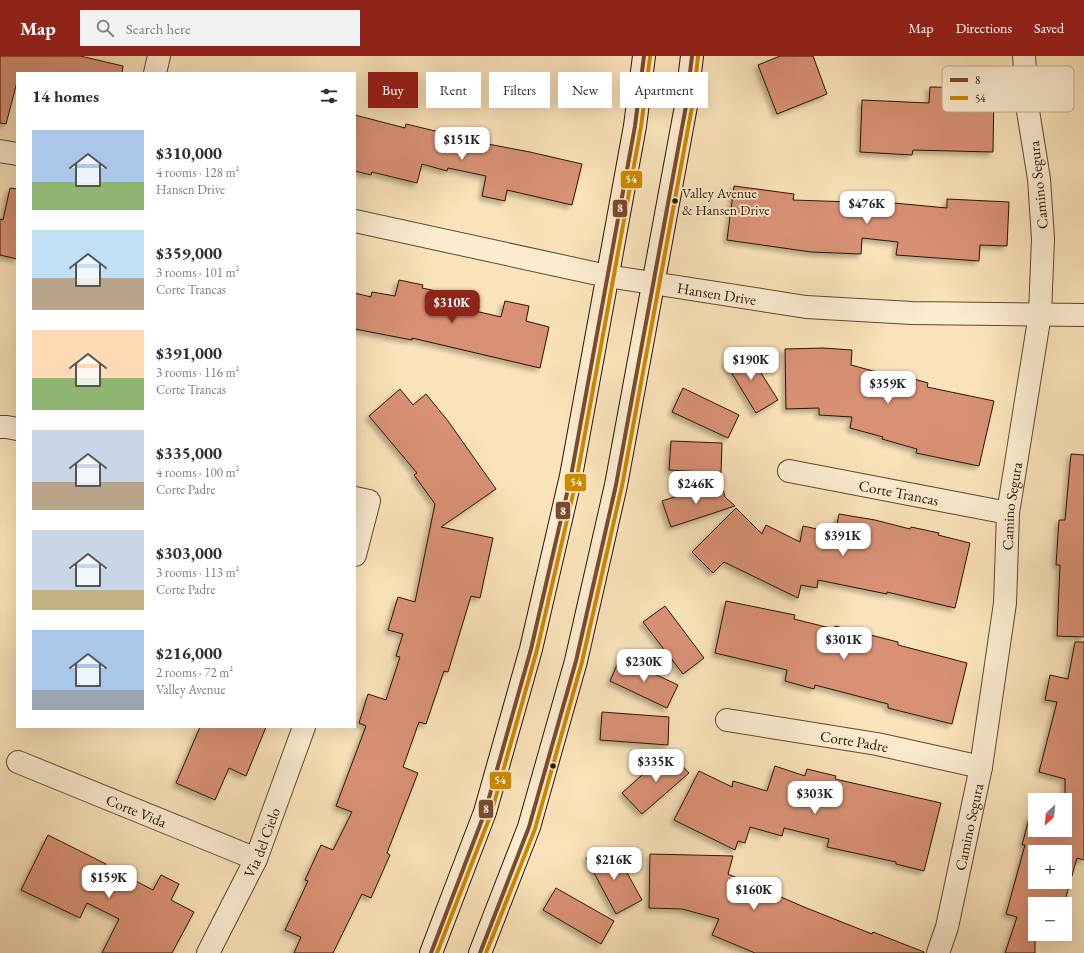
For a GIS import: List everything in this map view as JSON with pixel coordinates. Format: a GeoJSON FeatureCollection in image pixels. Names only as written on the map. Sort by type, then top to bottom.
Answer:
{"type":"FeatureCollection","features":[{"type":"Feature","properties":{"kind":"street"},"geometry":{"type":"LineString","coordinates":[[155,72],[159,56]]}},
{"type":"Feature","properties":{"kind":"street"},"geometry":{"type":"LineString","coordinates":[[430,953],[485,812],[531,650],[571,476],[635,126],[644,56]]}},
{"type":"Feature","properties":{"kind":"street"},"geometry":{"type":"LineString","coordinates":[[480,953],[529,827],[576,661],[616,485],[686,106],[692,56]]}},
{"type":"Feature","properties":{"kind":"street","name":"Camino Segura"},"geometry":{"type":"LineString","coordinates":[[1024,56],[1025,66]]}},
{"type":"Feature","properties":{"kind":"street","name":"Camino Segura"},"geometry":{"type":"LineString","coordinates":[[938,953],[947,928],[981,767],[1005,603],[1008,513],[1040,314],[1043,239],[1039,179],[1028,112]]}},
{"type":"Feature","properties":{"kind":"street"},"geometry":{"type":"LineString","coordinates":[[0,151],[16,154]]}},
{"type":"Feature","properties":{"kind":"street","name":"Hansen Drive"},"geometry":{"type":"LineString","coordinates":[[356,221],[607,276],[806,307],[912,313],[1084,315]]}},
{"type":"Feature","properties":{"kind":"street"},"geometry":{"type":"LineString","coordinates":[[0,427],[16,429]]}},
{"type":"Feature","properties":{"kind":"street","name":"Corte Trancas"},"geometry":{"type":"LineString","coordinates":[[789,471],[1008,513]]}},
{"type":"Feature","properties":{"kind":"street"},"geometry":{"type":"LineString","coordinates":[[356,547],[362,500]]}},
{"type":"Feature","properties":{"kind":"street","name":"Corte Padre"},"geometry":{"type":"LineString","coordinates":[[727,720],[877,744],[981,767]]}},
{"type":"Feature","properties":{"kind":"street","name":"Via del Cielo"},"geometry":{"type":"LineString","coordinates":[[208,953],[256,859],[304,728]]}},
{"type":"Feature","properties":{"kind":"street","name":"Corte Vida"},"geometry":{"type":"LineString","coordinates":[[18,762],[256,859]]}},
{"type":"Feature","properties":{"kind":"building"},"geometry":{"type":"Polygon","coordinates":[[[0,56],[80,56],[123,66],[122,72],[16,72],[16,86],[6,124],[0,123],[0,56]]]}},
{"type":"Feature","properties":{"kind":"building"},"geometry":{"type":"Polygon","coordinates":[[[780,56],[813,56],[827,94],[777,114],[758,65],[780,56]]]}},
{"type":"Feature","properties":{"kind":"building"},"geometry":{"type":"Polygon","coordinates":[[[930,87],[942,87],[942,112],[994,112],[993,152],[913,150],[912,155],[860,152],[862,100],[929,103],[930,87]]]}},
{"type":"Feature","properties":{"kind":"building"},"geometry":{"type":"Polygon","coordinates":[[[356,115],[405,128],[406,124],[456,136],[456,138],[530,152],[582,164],[572,205],[507,190],[505,201],[482,196],[486,176],[448,168],[447,171],[422,164],[417,183],[372,172],[371,175],[356,171],[356,115]]]}},
{"type":"Feature","properties":{"kind":"building"},"geometry":{"type":"Polygon","coordinates":[[[734,186],[794,194],[793,200],[883,202],[947,208],[947,199],[1009,202],[1007,246],[980,245],[979,261],[896,255],[898,242],[862,238],[861,254],[811,252],[727,240],[734,186]]]}},
{"type":"Feature","properties":{"kind":"building"},"geometry":{"type":"Polygon","coordinates":[[[10,188],[16,189],[16,259],[0,255],[0,219],[3,220],[10,188]]]}},
{"type":"Feature","properties":{"kind":"building"},"geometry":{"type":"Polygon","coordinates":[[[399,280],[423,285],[422,288],[464,297],[462,308],[501,317],[505,301],[529,306],[526,321],[549,327],[540,368],[412,338],[412,340],[356,329],[356,293],[371,297],[372,292],[395,296],[399,280]]]}},
{"type":"Feature","properties":{"kind":"building"},"geometry":{"type":"Polygon","coordinates":[[[823,348],[852,350],[851,365],[899,378],[900,375],[928,383],[927,387],[994,401],[979,466],[916,453],[917,449],[882,439],[883,437],[850,428],[852,417],[819,415],[819,408],[786,409],[785,349],[823,348]]]}},
{"type":"Feature","properties":{"kind":"building"},"geometry":{"type":"Polygon","coordinates":[[[746,349],[778,400],[756,413],[725,362],[746,349]]]}},
{"type":"Feature","properties":{"kind":"building"},"geometry":{"type":"Polygon","coordinates":[[[683,388],[739,415],[728,438],[672,412],[683,388]]]}},
{"type":"Feature","properties":{"kind":"building"},"geometry":{"type":"Polygon","coordinates":[[[400,389],[413,405],[426,394],[448,421],[496,489],[441,527],[493,538],[480,598],[471,596],[448,672],[444,671],[426,724],[419,722],[403,767],[418,773],[387,853],[390,855],[371,898],[362,894],[333,953],[294,953],[301,937],[285,930],[308,881],[305,880],[321,845],[333,850],[352,812],[336,806],[366,726],[359,723],[368,694],[386,700],[400,657],[396,656],[403,634],[388,630],[398,597],[415,602],[435,504],[414,475],[417,473],[369,416],[400,389]]]}},
{"type":"Feature","properties":{"kind":"building"},"geometry":{"type":"Polygon","coordinates":[[[671,441],[722,443],[721,473],[669,470],[671,441]]]}},
{"type":"Feature","properties":{"kind":"building"},"geometry":{"type":"Polygon","coordinates":[[[1071,454],[1084,455],[1084,637],[1057,636],[1060,565],[1056,565],[1059,520],[1065,520],[1071,454]]]}},
{"type":"Feature","properties":{"kind":"building"},"geometry":{"type":"Polygon","coordinates":[[[721,482],[725,497],[735,506],[671,527],[662,501],[721,482]]]}},
{"type":"Feature","properties":{"kind":"building"},"geometry":{"type":"Polygon","coordinates":[[[736,508],[762,534],[766,525],[800,542],[803,526],[835,533],[839,514],[875,520],[910,529],[911,527],[939,533],[938,535],[970,543],[955,608],[887,592],[887,594],[818,580],[817,588],[801,585],[798,598],[724,562],[713,573],[692,552],[736,508]]]}},
{"type":"Feature","properties":{"kind":"building"},"geometry":{"type":"Polygon","coordinates":[[[726,601],[795,615],[794,619],[834,629],[835,626],[898,642],[898,645],[967,663],[952,724],[888,708],[888,704],[815,685],[814,689],[785,681],[787,670],[715,653],[726,601]]]}},
{"type":"Feature","properties":{"kind":"building"},"geometry":{"type":"Polygon","coordinates":[[[665,606],[704,658],[683,674],[643,622],[665,606]]]}},
{"type":"Feature","properties":{"kind":"building"},"geometry":{"type":"Polygon","coordinates":[[[1075,642],[1084,642],[1084,860],[1077,858],[1072,876],[1072,845],[1028,845],[1028,889],[1068,889],[1066,897],[1028,897],[1028,941],[1035,941],[1035,953],[1005,953],[1017,917],[1006,914],[1025,845],[1022,845],[1028,822],[1028,837],[1072,837],[1072,793],[1065,793],[1065,779],[1039,772],[1057,702],[1045,700],[1050,675],[1068,679],[1075,642]]]}},
{"type":"Feature","properties":{"kind":"building"},"geometry":{"type":"Polygon","coordinates":[[[620,658],[678,685],[667,708],[610,681],[620,658]]]}},
{"type":"Feature","properties":{"kind":"building"},"geometry":{"type":"Polygon","coordinates":[[[602,712],[669,717],[668,745],[600,740],[602,712]]]}},
{"type":"Feature","properties":{"kind":"building"},"geometry":{"type":"Polygon","coordinates":[[[200,728],[266,728],[246,776],[229,768],[215,800],[176,783],[200,728]]]}},
{"type":"Feature","properties":{"kind":"building"},"geometry":{"type":"Polygon","coordinates":[[[669,751],[689,773],[642,814],[622,793],[669,751]]]}},
{"type":"Feature","properties":{"kind":"building"},"geometry":{"type":"Polygon","coordinates":[[[775,766],[805,776],[807,769],[836,776],[835,779],[941,803],[924,871],[896,864],[896,862],[827,847],[829,839],[784,828],[782,836],[750,827],[745,843],[738,841],[735,850],[674,820],[699,771],[732,787],[733,781],[767,791],[775,766]]]}},
{"type":"Feature","properties":{"kind":"building"},"geometry":{"type":"Polygon","coordinates":[[[48,835],[106,864],[105,865],[153,890],[161,875],[179,884],[171,900],[194,912],[172,953],[102,953],[119,919],[87,903],[80,918],[21,890],[48,835]]]}},
{"type":"Feature","properties":{"kind":"building"},"geometry":{"type":"Polygon","coordinates":[[[596,852],[616,853],[642,900],[616,914],[586,858],[596,852]]]}},
{"type":"Feature","properties":{"kind":"building"},"geometry":{"type":"Polygon","coordinates":[[[650,854],[733,856],[728,874],[804,907],[872,934],[873,932],[924,953],[755,953],[712,935],[719,919],[682,909],[649,908],[650,854]]]}},
{"type":"Feature","properties":{"kind":"building"},"geometry":{"type":"Polygon","coordinates":[[[556,888],[614,921],[601,944],[543,910],[556,888]]]}},
{"type":"Feature","properties":{"kind":"transit line","name":"8"},"geometry":{"type":"LineString","coordinates":[[431,953],[485,812],[531,649],[571,476],[635,126],[644,56]]}},
{"type":"Feature","properties":{"kind":"transit line","name":"8"},"geometry":{"type":"LineString","coordinates":[[480,953],[529,827],[576,661],[616,485],[686,106],[692,56]]}},
{"type":"Feature","properties":{"kind":"transit line","name":"54"},"geometry":{"type":"LineString","coordinates":[[437,953],[491,814],[537,650],[577,477],[641,127],[650,57]]}},
{"type":"Feature","properties":{"kind":"transit line","name":"54"},"geometry":{"type":"LineString","coordinates":[[486,953],[535,829],[582,662],[622,486],[692,107],[698,57]]}},
{"type":"Feature","properties":{"kind":"place","name":"Valley Avenue & Hansen Drive"},"geometry":{"type":"Point","coordinates":[675,201]}}]}
